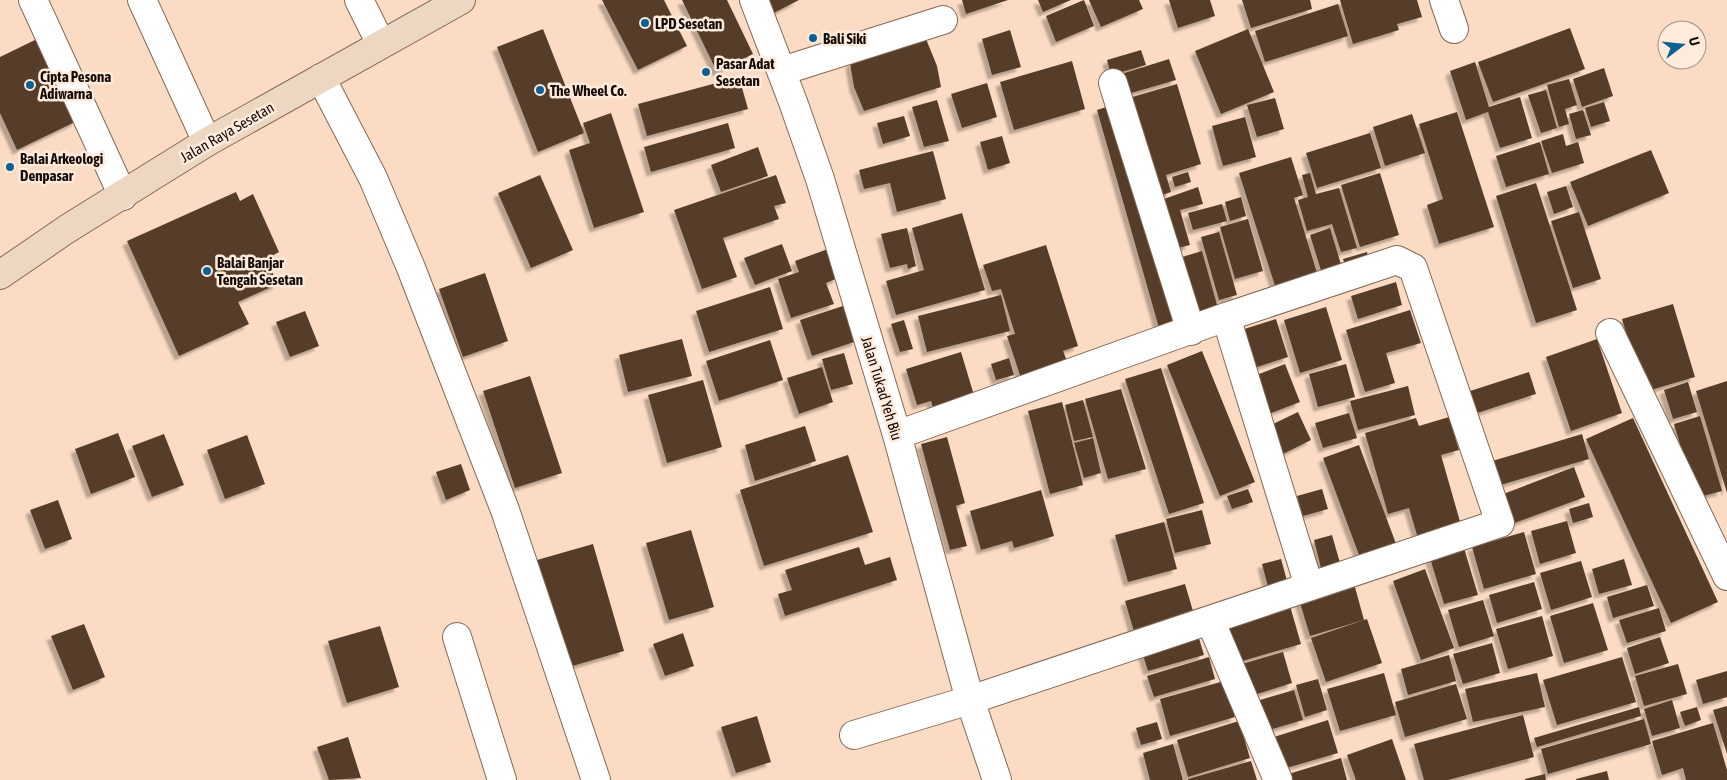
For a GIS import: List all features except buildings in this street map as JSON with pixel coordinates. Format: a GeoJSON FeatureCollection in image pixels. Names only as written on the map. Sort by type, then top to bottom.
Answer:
{"type":"FeatureCollection","features":[{"type":"Feature","properties":{"kind":"main road","name":"Jalan Raya Sesetan"},"geometry":{"type":"LineString","coordinates":[[0,274],[207,142],[462,0]]}},
{"type":"Feature","properties":{"kind":"street"},"geometry":{"type":"LineString","coordinates":[[33,0],[123,196]]}},
{"type":"Feature","properties":{"kind":"street"},"geometry":{"type":"LineString","coordinates":[[142,0],[207,142]]}},
{"type":"Feature","properties":{"kind":"street"},"geometry":{"type":"LineString","coordinates":[[359,0],[381,44]]}},
{"type":"Feature","properties":{"kind":"street","name":"Jalan Tukad Yeh Biu"},"geometry":{"type":"LineString","coordinates":[[754,0],[782,71],[820,178],[897,435],[970,700],[997,780]]}},
{"type":"Feature","properties":{"kind":"street"},"geometry":{"type":"LineString","coordinates":[[1444,0],[1454,29]]}},
{"type":"Feature","properties":{"kind":"street"},"geometry":{"type":"LineString","coordinates":[[782,71],[942,20]]}},
{"type":"Feature","properties":{"kind":"street"},"geometry":{"type":"LineString","coordinates":[[321,78],[373,178],[422,295],[505,510],[596,780]]}},
{"type":"Feature","properties":{"kind":"street"},"geometry":{"type":"LineString","coordinates":[[1113,83],[1191,331]]}},
{"type":"Feature","properties":{"kind":"street"},"geometry":{"type":"LineString","coordinates":[[854,735],[970,700],[1500,523],[1413,268],[1397,260],[1226,317],[897,435]]}},
{"type":"Feature","properties":{"kind":"street"},"geometry":{"type":"LineString","coordinates":[[1226,317],[1310,586]]}},
{"type":"Feature","properties":{"kind":"street"},"geometry":{"type":"LineString","coordinates":[[1610,333],[1727,576]]}},
{"type":"Feature","properties":{"kind":"street"},"geometry":{"type":"LineString","coordinates":[[1210,620],[1278,780]]}},
{"type":"Feature","properties":{"kind":"street"},"geometry":{"type":"LineString","coordinates":[[456,637],[502,780]]}},
{"type":"Feature","properties":{"kind":"place","name":"LPD Sesetan"},"geometry":{"type":"Point","coordinates":[645,23]}},
{"type":"Feature","properties":{"kind":"place","name":"Bali Siki"},"geometry":{"type":"Point","coordinates":[813,38]}},
{"type":"Feature","properties":{"kind":"place","name":"Pasar Adat Sesetan"},"geometry":{"type":"Point","coordinates":[706,72]}},
{"type":"Feature","properties":{"kind":"place","name":"Cipta Pesona Adiwarna"},"geometry":{"type":"Point","coordinates":[30,85]}},
{"type":"Feature","properties":{"kind":"place","name":"The Wheel Co."},"geometry":{"type":"Point","coordinates":[540,90]}},
{"type":"Feature","properties":{"kind":"place","name":"Balai Arkeologi Denpasar"},"geometry":{"type":"Point","coordinates":[10,167]}},
{"type":"Feature","properties":{"kind":"place","name":"Balai Banjar Tengah Sesetan"},"geometry":{"type":"Point","coordinates":[207,271]}}]}
